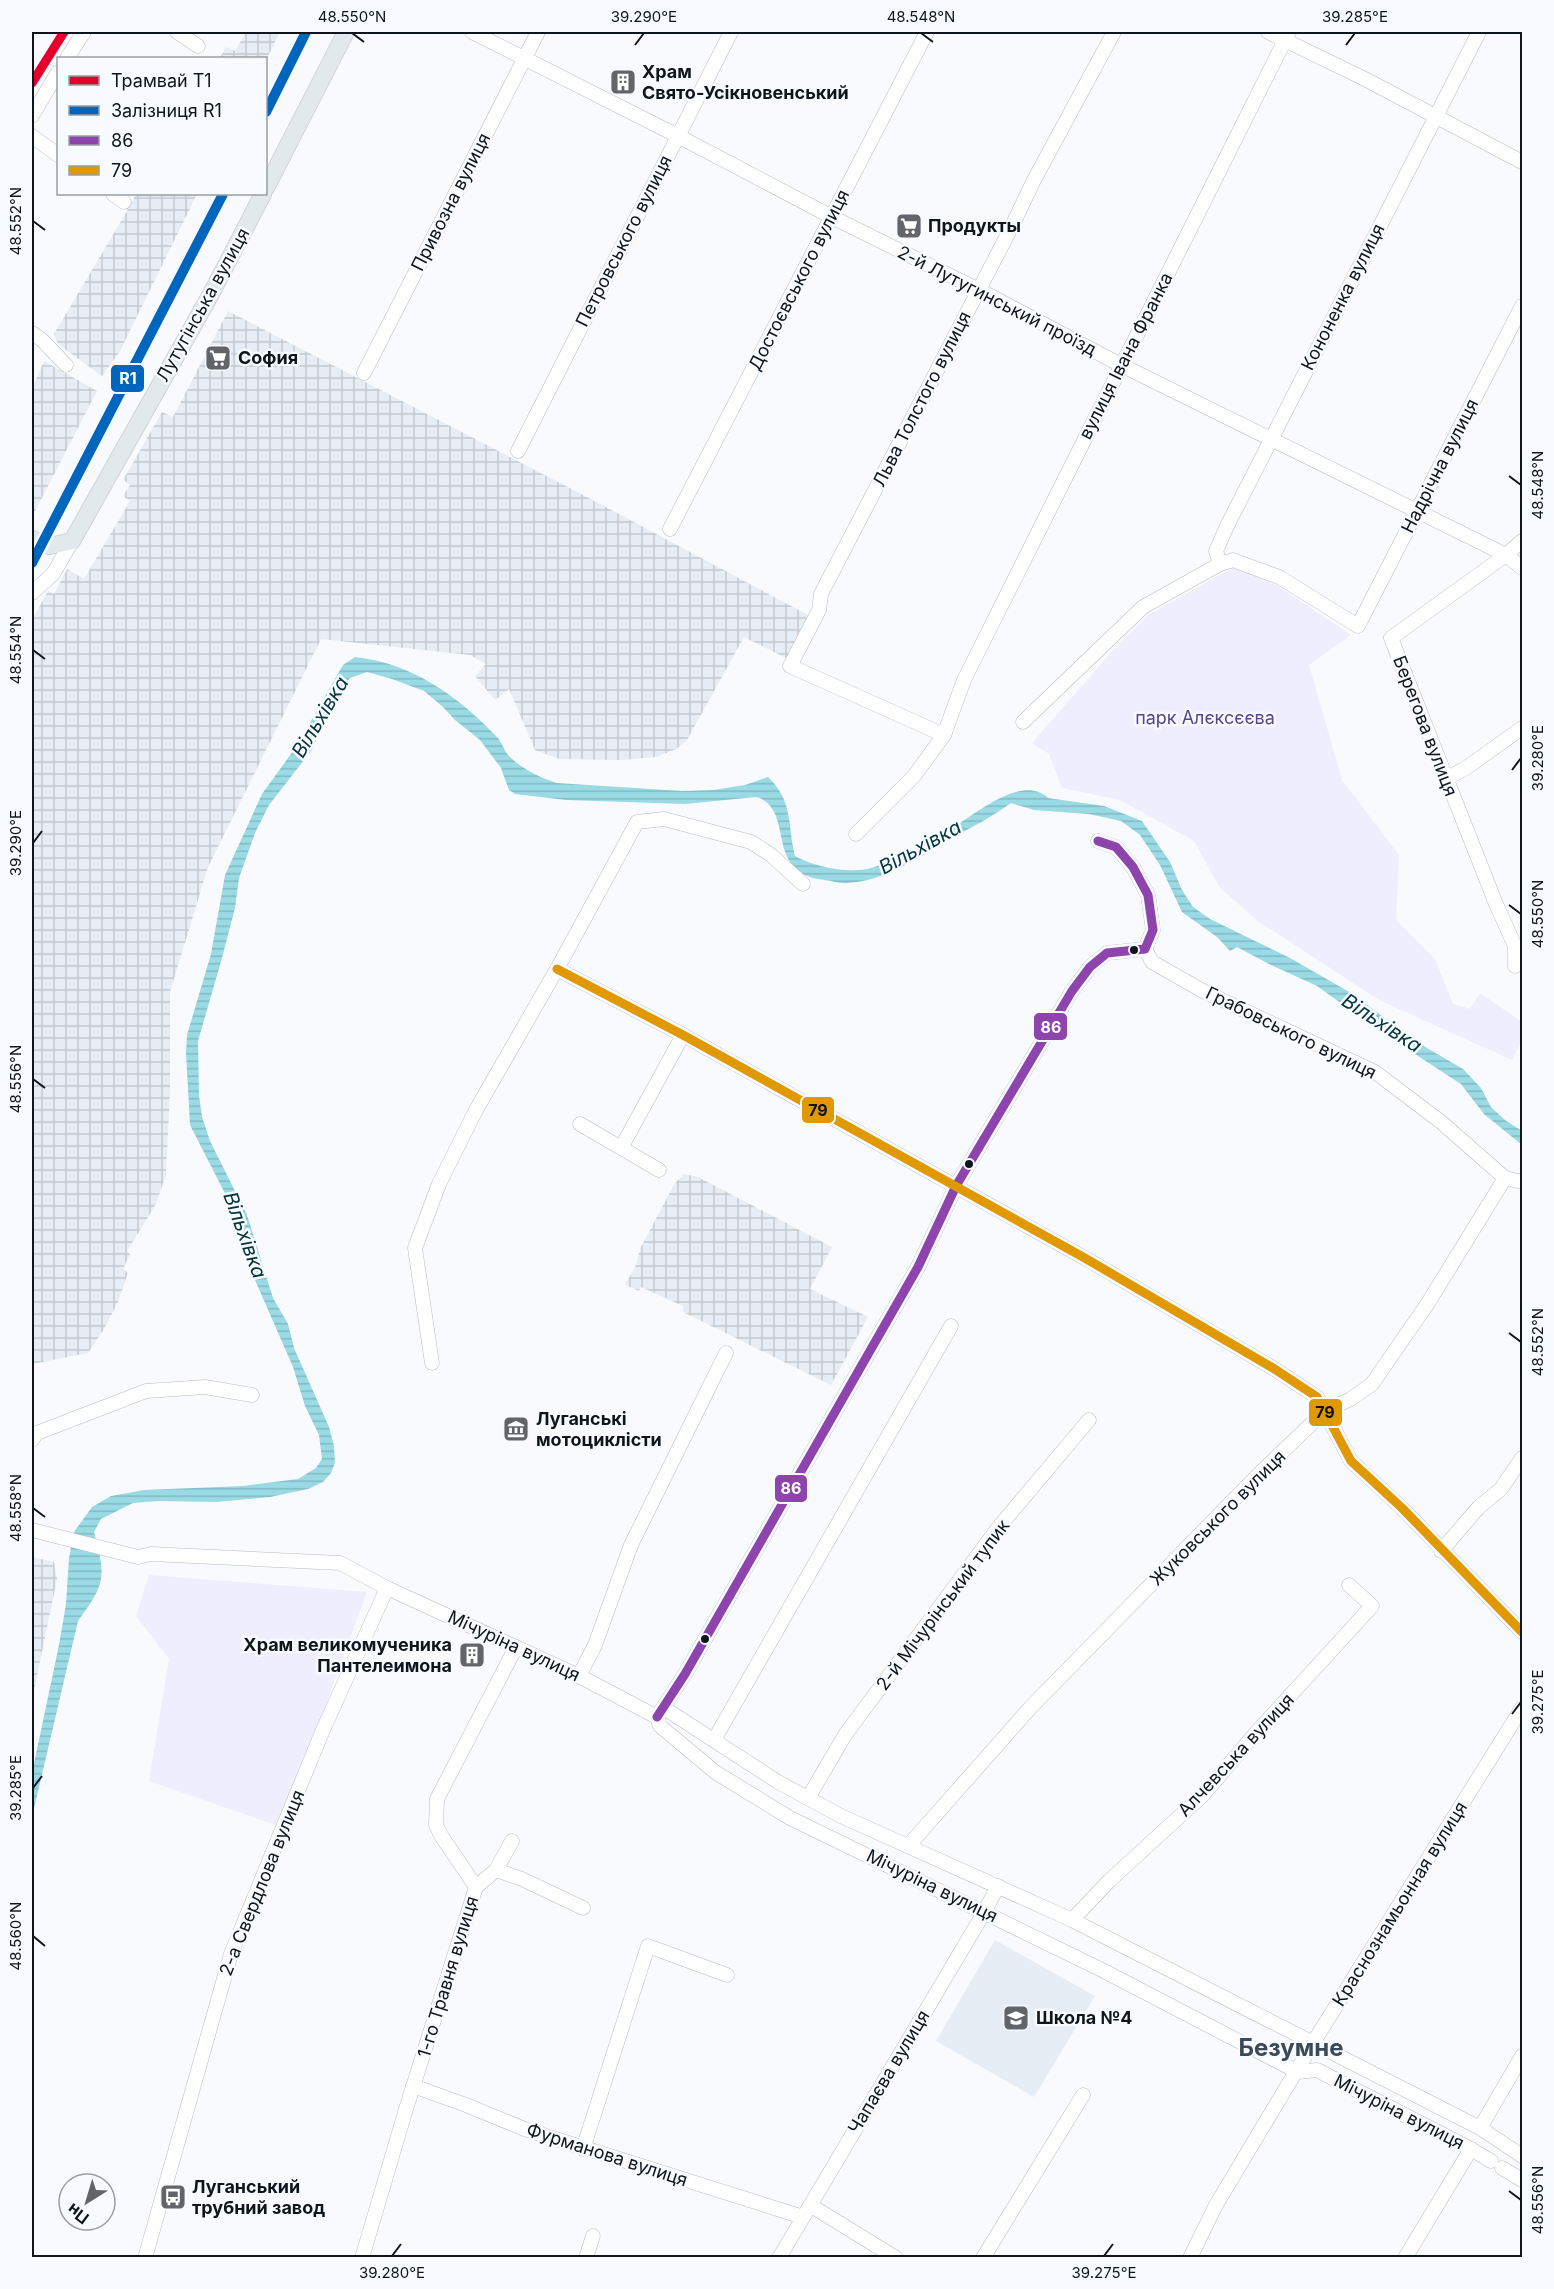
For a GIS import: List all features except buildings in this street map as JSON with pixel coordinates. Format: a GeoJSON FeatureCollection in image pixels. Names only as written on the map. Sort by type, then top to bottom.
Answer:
{"type":"FeatureCollection","features":[{"type":"Feature","properties":{"kind":"main road"},"geometry":{"type":"LineString","coordinates":[[267,186],[346,32]]}},
{"type":"Feature","properties":{"kind":"main road","name":"Лутугінська вулиця"},"geometry":{"type":"LineString","coordinates":[[72,541],[211,294],[262,195]]}},
{"type":"Feature","properties":{"kind":"main road"},"geometry":{"type":"LineString","coordinates":[[32,538],[50,546],[72,541]]}},
{"type":"Feature","properties":{"kind":"street"},"geometry":{"type":"LineString","coordinates":[[68,57],[84,32]]}},
{"type":"Feature","properties":{"kind":"street"},"geometry":{"type":"LineString","coordinates":[[177,32],[198,46]]}},
{"type":"Feature","properties":{"kind":"street","name":"2-й Лутугинський проїзд"},"geometry":{"type":"LineString","coordinates":[[472,32],[979,290],[1121,365],[1506,555],[1522,568]]}},
{"type":"Feature","properties":{"kind":"street","name":"Привозна вулиця"},"geometry":{"type":"LineString","coordinates":[[363,373],[538,32]]}},
{"type":"Feature","properties":{"kind":"street","name":"Петровського вулиця"},"geometry":{"type":"LineString","coordinates":[[518,451],[730,32]]}},
{"type":"Feature","properties":{"kind":"street","name":"Достоєвського вулиця"},"geometry":{"type":"LineString","coordinates":[[670,529],[927,32]]}},
{"type":"Feature","properties":{"kind":"street","name":"Льва Толстого вулиця"},"geometry":{"type":"LineString","coordinates":[[944,735],[790,666],[819,610],[821,594],[1034,180],[1114,32]]}},
{"type":"Feature","properties":{"kind":"street"},"geometry":{"type":"LineString","coordinates":[[1268,32],[1287,36],[1522,162]]}},
{"type":"Feature","properties":{"kind":"street","name":"Кононенка вулиця"},"geometry":{"type":"LineString","coordinates":[[1220,564],[1216,551],[1270,438],[1479,32]]}},
{"type":"Feature","properties":{"kind":"street","name":"вулиця Івана Франка"},"geometry":{"type":"LineString","coordinates":[[856,834],[915,776],[944,735],[964,680],[1287,36]]}},
{"type":"Feature","properties":{"kind":"street"},"geometry":{"type":"LineString","coordinates":[[32,116],[57,74]]}},
{"type":"Feature","properties":{"kind":"street"},"geometry":{"type":"LineString","coordinates":[[32,136],[57,154]]}},
{"type":"Feature","properties":{"kind":"street"},"geometry":{"type":"LineString","coordinates":[[114,195],[124,202]]}},
{"type":"Feature","properties":{"kind":"street","name":"Надрічна вулиця"},"geometry":{"type":"LineString","coordinates":[[1220,564],[1233,560],[1278,577],[1359,626],[1522,306]]}},
{"type":"Feature","properties":{"kind":"street"},"geometry":{"type":"LineString","coordinates":[[32,333],[66,365]]}},
{"type":"Feature","properties":{"kind":"street"},"geometry":{"type":"LineString","coordinates":[[32,593],[53,574],[72,541]]}},
{"type":"Feature","properties":{"kind":"street","name":"Берегова вулиця"},"geometry":{"type":"LineString","coordinates":[[1515,966],[1515,946],[1496,904],[1391,638],[1522,541]]}},
{"type":"Feature","properties":{"kind":"street"},"geometry":{"type":"LineString","coordinates":[[1023,722],[1143,607],[1220,564]]}},
{"type":"Feature","properties":{"kind":"street"},"geometry":{"type":"LineString","coordinates":[[1446,779],[1509,739],[1522,728]]}},
{"type":"Feature","properties":{"kind":"street"},"geometry":{"type":"LineString","coordinates":[[432,1364],[415,1248],[439,1184],[476,1110],[557,969],[637,822],[664,819],[751,842],[771,855],[803,884]]}},
{"type":"Feature","properties":{"kind":"street"},"geometry":{"type":"LineString","coordinates":[[660,1713],[918,1266],[956,1186],[1072,991],[1090,967],[1107,953],[1145,949],[1153,930],[1148,895],[1133,867],[1116,847],[1098,841]]}},
{"type":"Feature","properties":{"kind":"street","name":"Грабовського вулиця"},"geometry":{"type":"LineString","coordinates":[[1145,949],[1152,962],[1203,991],[1375,1072],[1441,1122],[1505,1178],[1522,1182]]}},
{"type":"Feature","properties":{"kind":"street"},"geometry":{"type":"LineString","coordinates":[[557,969],[683,1035],[1083,1257],[1273,1368],[1317,1397],[1351,1461],[1402,1508],[1441,1551],[1522,1632]]}},
{"type":"Feature","properties":{"kind":"street"},"geometry":{"type":"LineString","coordinates":[[621,1148],[683,1035]]}},
{"type":"Feature","properties":{"kind":"street"},"geometry":{"type":"LineString","coordinates":[[580,1124],[659,1170]]}},
{"type":"Feature","properties":{"kind":"street","name":"Жуковського вулиця"},"geometry":{"type":"LineString","coordinates":[[909,1845],[1030,1708],[1260,1473],[1325,1411],[1351,1399],[1372,1383],[1428,1304],[1505,1178]]}},
{"type":"Feature","properties":{"kind":"street"},"geometry":{"type":"LineString","coordinates":[[714,1740],[951,1326]]}},
{"type":"Feature","properties":{"kind":"street"},"geometry":{"type":"LineString","coordinates":[[579,1676],[595,1645],[631,1545],[726,1353]]}},
{"type":"Feature","properties":{"kind":"street"},"geometry":{"type":"LineString","coordinates":[[32,1440],[37,1433],[146,1391],[205,1387],[252,1395]]}},
{"type":"Feature","properties":{"kind":"street","name":"2-й Мічурінський тупик"},"geometry":{"type":"LineString","coordinates":[[808,1798],[845,1735],[998,1528],[1089,1420]]}},
{"type":"Feature","properties":{"kind":"street"},"geometry":{"type":"LineString","coordinates":[[1441,1551],[1479,1507],[1501,1489],[1522,1458]]}},
{"type":"Feature","properties":{"kind":"street","name":"Мічуріна вулиця"},"geometry":{"type":"LineString","coordinates":[[32,1530],[138,1557],[151,1554],[340,1563],[387,1588],[714,1740],[778,1782],[841,1816],[1072,1920],[1480,2128],[1522,2156]]}},
{"type":"Feature","properties":{"kind":"street","name":"Алчевська вулиця"},"geometry":{"type":"LineString","coordinates":[[1072,1920],[1109,1881],[1203,1795],[1255,1734],[1372,1606],[1349,1585]]}},
{"type":"Feature","properties":{"kind":"street","name":"2-а Свердлова вулиця"},"geometry":{"type":"LineString","coordinates":[[145,2258],[231,1954],[319,1741],[387,1588]]}},
{"type":"Feature","properties":{"kind":"street","name":"1-го Травня вулиця"},"geometry":{"type":"LineString","coordinates":[[362,2258],[476,1887],[436,1825],[437,1799],[516,1647]]}},
{"type":"Feature","properties":{"kind":"street","name":"Краснознамьонная вулиця"},"geometry":{"type":"LineString","coordinates":[[1190,2258],[1216,2205],[1298,2072],[1313,2043],[1522,1708]]}},
{"type":"Feature","properties":{"kind":"street","name":"Мічуріна вулиця"},"geometry":{"type":"LineString","coordinates":[[660,1713],[660,1726],[715,1772],[781,1812],[986,1911],[1298,2072],[1317,2070],[1471,2149],[1522,2180]]}},
{"type":"Feature","properties":{"kind":"street"},"geometry":{"type":"LineString","coordinates":[[476,1887],[496,1870],[512,1841]]}},
{"type":"Feature","properties":{"kind":"street"},"geometry":{"type":"LineString","coordinates":[[496,1870],[522,1879],[583,1908]]}},
{"type":"Feature","properties":{"kind":"street","name":"Чапаєва вулиця"},"geometry":{"type":"LineString","coordinates":[[779,2258],[986,1911],[998,1886]]}},
{"type":"Feature","properties":{"kind":"street"},"geometry":{"type":"LineString","coordinates":[[583,2149],[648,1946],[727,1975]]}},
{"type":"Feature","properties":{"kind":"street"},"geometry":{"type":"LineString","coordinates":[[1480,2128],[1522,2056]]}},
{"type":"Feature","properties":{"kind":"street","name":"Фурманова вулиця"},"geometry":{"type":"LineString","coordinates":[[413,2086],[583,2149],[803,2217]]}},
{"type":"Feature","properties":{"kind":"street"},"geometry":{"type":"LineString","coordinates":[[983,2258],[1083,2095]]}},
{"type":"Feature","properties":{"kind":"street"},"geometry":{"type":"LineString","coordinates":[[1405,2258],[1471,2149]]}},
{"type":"Feature","properties":{"kind":"street"},"geometry":{"type":"LineString","coordinates":[[810,2205],[896,2258]]}},
{"type":"Feature","properties":{"kind":"street"},"geometry":{"type":"LineString","coordinates":[[586,2258],[593,2236]]}},
{"type":"Feature","properties":{"kind":"shaded area"},"geometry":{"type":"Polygon","coordinates":[[[246,32],[280,32],[267,58],[221,57],[226,47],[235,51],[246,32]]]}},
{"type":"Feature","properties":{"kind":"shaded area"},"geometry":{"type":"Polygon","coordinates":[[[197,195],[120,351],[102,376],[58,344],[54,334],[135,196],[197,195]]]}},
{"type":"Feature","properties":{"kind":"shaded area"},"geometry":{"type":"Polygon","coordinates":[[[228,311],[587,497],[808,615],[786,658],[744,637],[687,740],[676,749],[656,757],[622,760],[559,759],[535,750],[509,689],[495,700],[475,676],[486,664],[470,655],[321,639],[208,867],[170,992],[170,1093],[166,1175],[156,1204],[127,1251],[130,1254],[123,1269],[128,1273],[118,1302],[88,1353],[32,1364],[32,620],[48,591],[54,594],[67,569],[84,579],[130,501],[123,496],[130,485],[123,480],[162,412],[173,417],[228,311]]]}},
{"type":"Feature","properties":{"kind":"shaded area"},"geometry":{"type":"Polygon","coordinates":[[[44,361],[97,391],[32,517],[32,389],[44,361]]]}},
{"type":"Feature","properties":{"kind":"shaded area"},"geometry":{"type":"Polygon","coordinates":[[[684,1174],[698,1177],[832,1247],[810,1289],[868,1317],[831,1385],[683,1312],[683,1306],[641,1287],[639,1291],[625,1285],[636,1265],[640,1249],[675,1183],[684,1174]]]}},
{"type":"Feature","properties":{"kind":"shaded area"},"geometry":{"type":"Polygon","coordinates":[[[32,1557],[54,1562],[57,1579],[32,1700],[32,1557]]]}},
{"type":"Feature","properties":{"kind":"shaded area","name":"Школа №4"},"geometry":{"type":"Polygon","coordinates":[[[995,1940],[1095,1996],[1034,2097],[936,2041],[995,1940]]]}},
{"type":"Feature","properties":{"kind":"green space","name":"парк Алєксєєва"},"geometry":{"type":"Polygon","coordinates":[[[1234,567],[1276,585],[1351,635],[1309,665],[1342,780],[1399,855],[1396,920],[1435,959],[1453,1004],[1470,1009],[1480,993],[1522,1022],[1522,1040],[1512,1060],[1379,1000],[1258,921],[1220,888],[1194,841],[1120,800],[1062,788],[1049,754],[1032,743],[1109,655],[1148,615],[1234,567]]]}},
{"type":"Feature","properties":{"kind":"green space"},"geometry":{"type":"Polygon","coordinates":[[[149,1575],[367,1592],[281,1827],[149,1781],[169,1659],[136,1616],[149,1575]]]}},
{"type":"Feature","properties":{"kind":"water","name":"Вільхівка"},"geometry":{"type":"Polygon","coordinates":[[[355,657],[396,666],[433,684],[482,722],[499,739],[507,754],[514,761],[557,783],[682,791],[713,790],[745,785],[768,777],[776,786],[786,805],[795,856],[822,866],[843,870],[862,870],[880,865],[950,829],[998,799],[1025,790],[1037,792],[1048,798],[1104,806],[1142,821],[1170,862],[1182,890],[1193,907],[1210,919],[1290,958],[1351,993],[1420,1044],[1463,1069],[1481,1088],[1491,1107],[1522,1131],[1522,1145],[1484,1114],[1461,1084],[1378,1030],[1317,986],[1237,947],[1230,951],[1217,937],[1182,912],[1160,865],[1140,835],[1121,821],[1089,814],[1034,810],[1011,803],[982,822],[889,873],[862,881],[839,883],[807,876],[797,870],[786,854],[774,812],[764,800],[756,797],[685,804],[566,800],[515,794],[509,790],[501,768],[480,740],[424,691],[367,672],[350,678],[340,691],[311,751],[269,805],[255,833],[239,878],[235,908],[198,1041],[199,1096],[202,1117],[210,1141],[247,1215],[273,1298],[288,1324],[294,1348],[329,1427],[334,1446],[335,1463],[331,1473],[323,1482],[308,1489],[270,1497],[217,1502],[133,1503],[101,1519],[94,1532],[102,1570],[99,1588],[78,1621],[32,1817],[32,1773],[59,1645],[74,1532],[92,1507],[111,1496],[144,1490],[243,1486],[298,1479],[316,1468],[322,1459],[319,1435],[305,1406],[293,1367],[255,1280],[235,1213],[190,1125],[186,1052],[187,1035],[211,954],[225,875],[262,794],[296,747],[343,665],[355,657]]]}},
{"type":"Feature","properties":{"kind":"tram line","name":"T1"},"geometry":{"type":"LineString","coordinates":[[32,83],[64,32]]}},
{"type":"Feature","properties":{"kind":"rail line","name":"R1"},"geometry":{"type":"LineString","coordinates":[[267,110],[306,32]]}},
{"type":"Feature","properties":{"kind":"rail line","name":"R1"},"geometry":{"type":"LineString","coordinates":[[32,563],[222,195]]}},
{"type":"Feature","properties":{"kind":"transit line","name":"86"},"geometry":{"type":"LineString","coordinates":[[657,1717],[685,1674],[918,1267],[956,1186],[1072,991],[1090,967],[1107,953],[1145,949],[1153,930],[1148,895],[1133,867],[1116,847],[1098,841]]}},
{"type":"Feature","properties":{"kind":"transit line","name":"79"},"geometry":{"type":"LineString","coordinates":[[557,969],[683,1035],[1083,1257],[1273,1368],[1317,1397],[1351,1461],[1402,1508],[1522,1632]]}},
{"type":"Feature","properties":{"kind":"place","name":"Храм Свято-Усікновенський"},"geometry":{"type":"Point","coordinates":[623,82]}},
{"type":"Feature","properties":{"kind":"place","name":"Продукты"},"geometry":{"type":"Point","coordinates":[909,226]}},
{"type":"Feature","properties":{"kind":"place","name":"София"},"geometry":{"type":"Point","coordinates":[218,358]}},
{"type":"Feature","properties":{"kind":"place","name":"Луганські мотоциклісти"},"geometry":{"type":"Point","coordinates":[516,1429]}},
{"type":"Feature","properties":{"kind":"place","name":"Храм великомученика Пантелеимона"},"geometry":{"type":"Point","coordinates":[472,1655]}},
{"type":"Feature","properties":{"kind":"place","name":"Школа №4"},"geometry":{"type":"Point","coordinates":[1016,2018]}},
{"type":"Feature","properties":{"kind":"place","name":"Луганський трубний завод"},"geometry":{"type":"Point","coordinates":[173,2197]}},
{"type":"Feature","properties":{"kind":"district","name":"Безумне"},"geometry":{"type":"Point","coordinates":[1291,2048]}}]}
